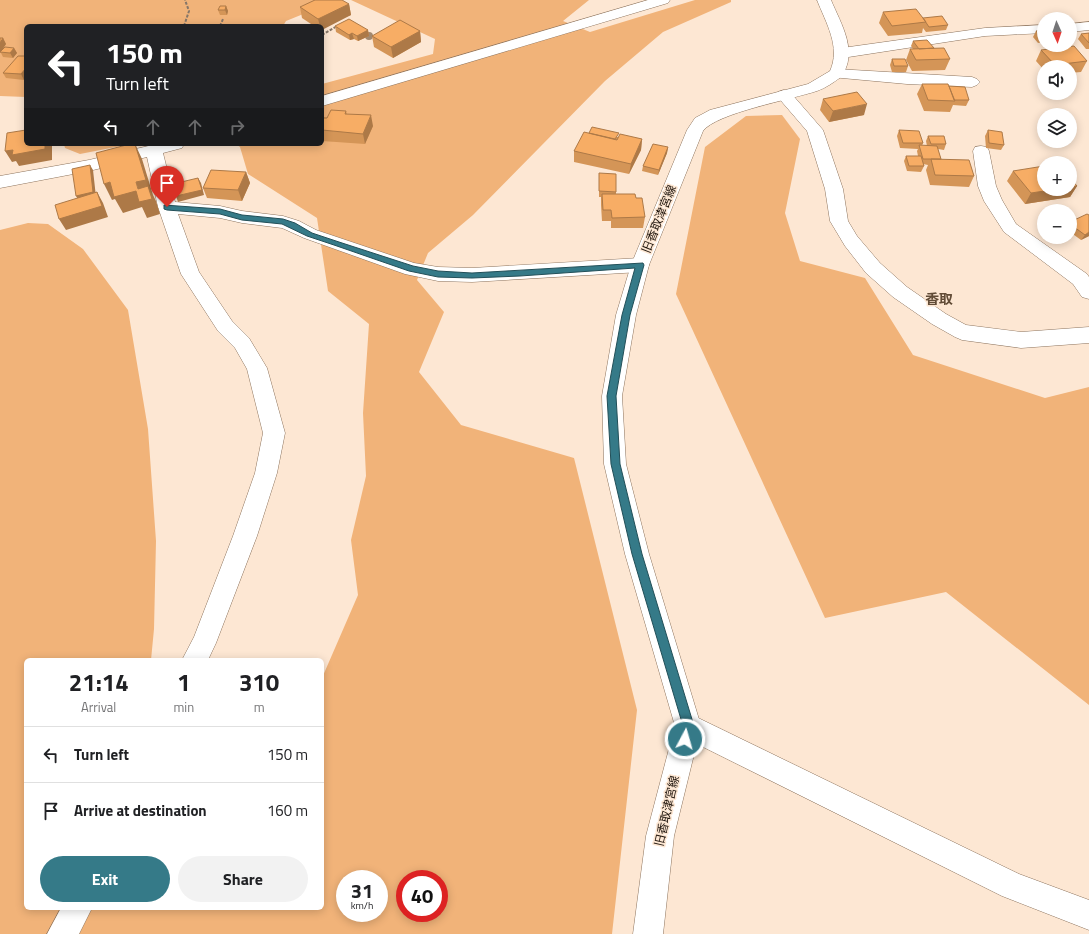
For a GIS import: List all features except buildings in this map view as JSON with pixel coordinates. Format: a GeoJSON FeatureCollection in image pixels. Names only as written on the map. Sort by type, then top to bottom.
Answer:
{"type":"FeatureCollection","features":[{"type":"Feature","properties":{"kind":"street"},"geometry":{"type":"LineString","coordinates":[[324,100],[663,0]]}},
{"type":"Feature","properties":{"kind":"street"},"geometry":{"type":"LineString","coordinates":[[824,0],[839,37],[842,53],[840,65],[836,74],[972,82]]}},
{"type":"Feature","properties":{"kind":"street"},"geometry":{"type":"LineString","coordinates":[[1077,27],[1089,26]]}},
{"type":"Feature","properties":{"kind":"street"},"geometry":{"type":"LineString","coordinates":[[842,53],[985,32],[1037,29]]}},
{"type":"Feature","properties":{"kind":"street","name":"旧香取津宮線"},"geometry":{"type":"LineString","coordinates":[[648,934],[660,836],[688,726],[637,554],[615,464],[612,396],[626,315],[640,265],[695,130],[701,122],[716,114],[814,87],[836,74]]}},
{"type":"Feature","properties":{"kind":"street"},"geometry":{"type":"LineString","coordinates":[[784,95],[815,130],[834,189],[839,221],[850,242],[873,268],[900,292],[939,319],[962,332],[1021,340],[1089,335]]}},
{"type":"Feature","properties":{"kind":"street"},"geometry":{"type":"LineString","coordinates":[[0,182],[52,174],[154,151],[170,146]]}},
{"type":"Feature","properties":{"kind":"street"},"geometry":{"type":"LineString","coordinates":[[154,151],[167,207],[190,274],[226,326],[242,343],[257,368],[274,433],[266,473],[245,536],[197,658]]}},
{"type":"Feature","properties":{"kind":"street"},"geometry":{"type":"LineString","coordinates":[[981,151],[987,186],[993,201],[1010,228],[1080,279],[1089,292]]}},
{"type":"Feature","properties":{"kind":"street"},"geometry":{"type":"LineString","coordinates":[[167,207],[220,212],[242,217],[283,222],[293,225],[310,234],[412,269],[438,274],[480,275],[640,265]]}},
{"type":"Feature","properties":{"kind":"street"},"geometry":{"type":"LineString","coordinates":[[688,726],[1012,886],[1089,915]]}},
{"type":"Feature","properties":{"kind":"street"},"geometry":{"type":"LineString","coordinates":[[62,934],[76,910]]}},
{"type":"Feature","properties":{"kind":"path"},"geometry":{"type":"LineString","coordinates":[[185,0],[189,11],[185,24]]}},
{"type":"Feature","properties":{"kind":"path"},"geometry":{"type":"LineString","coordinates":[[221,24],[223,19]]}},
{"type":"Feature","properties":{"kind":"path"},"geometry":{"type":"LineString","coordinates":[[324,34],[343,24]]}},
{"type":"Feature","properties":{"kind":"shaded area"},"geometry":{"type":"Polygon","coordinates":[[[0,0],[338,0],[286,21],[284,24],[24,24],[24,97],[0,96],[0,0]]]}},
{"type":"Feature","properties":{"kind":"shaded area"},"geometry":{"type":"Polygon","coordinates":[[[351,0],[589,0],[563,21],[590,32],[695,0],[731,0],[731,2],[663,32],[605,81],[473,215],[428,253],[417,280],[444,312],[419,372],[461,425],[574,458],[637,710],[612,934],[0,934],[0,230],[28,223],[48,224],[83,249],[128,310],[148,429],[156,541],[154,629],[151,658],[24,658],[24,910],[324,910],[324,673],[358,595],[351,540],[366,476],[363,413],[369,324],[328,291],[317,218],[248,174],[239,146],[324,146],[324,83],[433,54],[435,39],[351,0]]]}},
{"type":"Feature","properties":{"kind":"shaded area"},"geometry":{"type":"Polygon","coordinates":[[[782,115],[800,139],[785,213],[800,261],[865,278],[913,355],[1045,398],[1089,387],[1089,705],[946,592],[825,618],[676,294],[705,147],[746,116],[782,115]]]}},
{"type":"Feature","properties":{"kind":"shaded area"},"geometry":{"type":"Polygon","coordinates":[[[64,146],[121,146],[80,154],[65,148],[64,146]]]}},
{"type":"Feature","properties":{"kind":"district","name":"香取"},"geometry":{"type":"Point","coordinates":[939,299]}},
{"type":"Feature","properties":{"kind":"route"},"geometry":{"type":"LineString","coordinates":[[167,207],[220,212],[242,217],[283,222],[337,244],[412,269],[438,274],[472,275],[520,273],[640,265],[626,315],[612,396],[615,464],[637,554],[688,726],[685,739]]}}]}
